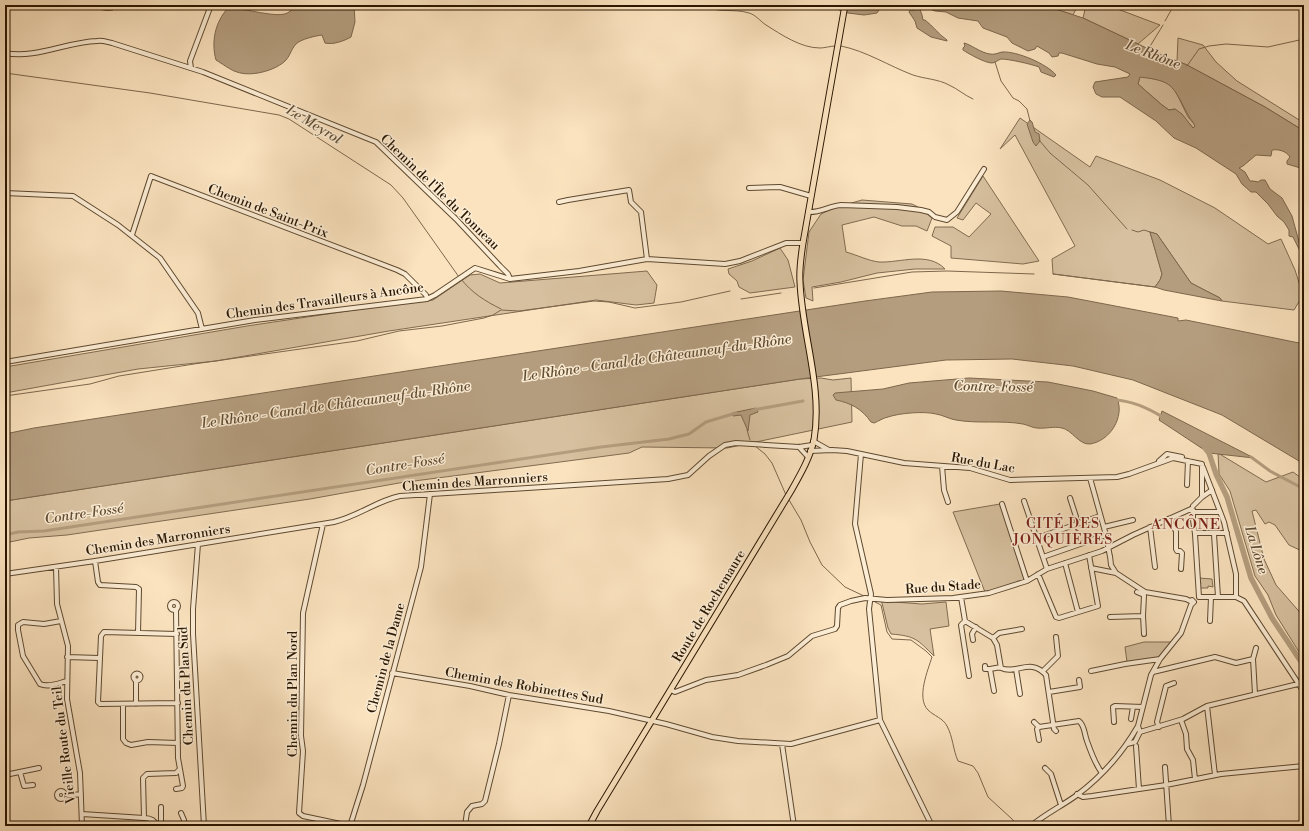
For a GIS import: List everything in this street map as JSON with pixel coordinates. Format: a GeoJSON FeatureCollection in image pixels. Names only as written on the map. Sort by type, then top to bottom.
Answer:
{"type":"FeatureCollection","features":[{"type":"Feature","properties":{"kind":"main road","name":"Route de Rochemaure"},"geometry":{"type":"LineString","coordinates":[[589,826],[791,491],[813,443],[816,421],[815,386],[801,302],[800,270],[808,212],[845,5]]}},
{"type":"Feature","properties":{"kind":"street"},"geometry":{"type":"LineString","coordinates":[[191,68],[190,61],[211,5]]}},
{"type":"Feature","properties":{"kind":"street","name":"Chemin de l'Île du Tonneau"},"geometry":{"type":"LineString","coordinates":[[5,53],[20,55],[98,40],[112,43],[191,68],[376,142],[461,225],[508,274],[510,279]]}},
{"type":"Feature","properties":{"kind":"street"},"geometry":{"type":"LineString","coordinates":[[808,212],[817,212],[832,205],[897,207],[929,212],[934,217],[946,220],[957,212],[984,169]]}},
{"type":"Feature","properties":{"kind":"street","name":"Chemin de Saint-Prix"},"geometry":{"type":"LineString","coordinates":[[132,235],[151,176],[397,270],[405,274],[426,295],[427,299]]}},
{"type":"Feature","properties":{"kind":"street"},"geometry":{"type":"LineString","coordinates":[[749,188],[780,188],[812,196]]}},
{"type":"Feature","properties":{"kind":"street"},"geometry":{"type":"LineString","coordinates":[[559,202],[629,190],[632,202],[641,212],[647,258]]}},
{"type":"Feature","properties":{"kind":"street"},"geometry":{"type":"LineString","coordinates":[[5,193],[73,196],[132,235],[160,258],[198,313],[202,329]]}},
{"type":"Feature","properties":{"kind":"street","name":"Chemin des Travailleurs à Ancône"},"geometry":{"type":"LineString","coordinates":[[5,362],[262,319],[427,299],[435,296],[475,268],[510,279],[579,271],[647,258],[725,264],[740,261],[786,243],[803,243]]}},
{"type":"Feature","properties":{"kind":"street","name":"Chemin des Marronniers"},"geometry":{"type":"LineString","coordinates":[[5,574],[323,524],[353,516],[393,497],[668,479],[688,475],[709,456],[725,445],[736,442],[799,446],[813,443]]}},
{"type":"Feature","properties":{"kind":"street"},"geometry":{"type":"LineString","coordinates":[[813,443],[829,450]]}},
{"type":"Feature","properties":{"kind":"street"},"geometry":{"type":"LineString","coordinates":[[799,446],[809,454]]}},
{"type":"Feature","properties":{"kind":"street","name":"Rue du Lac"},"geometry":{"type":"LineString","coordinates":[[809,454],[829,450],[847,451],[904,463],[970,468],[1010,480],[1117,477],[1158,463]]}},
{"type":"Feature","properties":{"kind":"street"},"geometry":{"type":"LineString","coordinates":[[861,454],[855,524],[871,594],[869,609],[880,720],[932,826]]}},
{"type":"Feature","properties":{"kind":"street"},"geometry":{"type":"LineString","coordinates":[[1158,463],[1167,454],[1202,464],[1220,512],[1226,533],[1236,574],[1236,597]]}},
{"type":"Feature","properties":{"kind":"street"},"geometry":{"type":"LineString","coordinates":[[1158,463],[1173,458],[1202,464]]}},
{"type":"Feature","properties":{"kind":"street"},"geometry":{"type":"LineString","coordinates":[[1188,461],[1188,485]]}},
{"type":"Feature","properties":{"kind":"street"},"geometry":{"type":"LineString","coordinates":[[1202,464],[1202,497]]}},
{"type":"Feature","properties":{"kind":"street"},"geometry":{"type":"LineString","coordinates":[[942,466],[944,490],[948,502]]}},
{"type":"Feature","properties":{"kind":"street"},"geometry":{"type":"LineString","coordinates":[[1090,478],[1106,535],[1112,569],[1145,594]]}},
{"type":"Feature","properties":{"kind":"street","name":"Rue du Stade"},"geometry":{"type":"LineString","coordinates":[[670,690],[675,692],[706,680],[738,675],[780,659],[796,650],[812,636],[835,629],[837,626],[840,605],[856,599],[871,598],[887,600],[961,597],[989,593],[1027,580],[1047,569],[1108,548],[1150,527],[1192,509],[1202,497],[1212,490]]}},
{"type":"Feature","properties":{"kind":"street","name":"Chemin de la Dame"},"geometry":{"type":"LineString","coordinates":[[350,826],[363,785],[421,567],[430,494]]}},
{"type":"Feature","properties":{"kind":"street"},"geometry":{"type":"LineString","coordinates":[[1070,498],[1078,523]]}},
{"type":"Feature","properties":{"kind":"street"},"geometry":{"type":"LineString","coordinates":[[1024,501],[1047,569]]}},
{"type":"Feature","properties":{"kind":"street"},"geometry":{"type":"LineString","coordinates":[[1002,504],[1027,580]]}},
{"type":"Feature","properties":{"kind":"street"},"geometry":{"type":"LineString","coordinates":[[1199,597],[1192,509],[1220,512]]}},
{"type":"Feature","properties":{"kind":"street"},"geometry":{"type":"LineString","coordinates":[[1036,538],[1100,516]]}},
{"type":"Feature","properties":{"kind":"street"},"geometry":{"type":"LineString","coordinates":[[1168,519],[1176,532],[1176,549],[1182,553],[1181,569]]}},
{"type":"Feature","properties":{"kind":"street"},"geometry":{"type":"LineString","coordinates":[[1104,528],[1133,520]]}},
{"type":"Feature","properties":{"kind":"street","name":"Chemin du Plan Nord"},"geometry":{"type":"LineString","coordinates":[[323,524],[303,614],[303,707],[301,736],[303,751],[299,813],[303,816],[350,826]]}},
{"type":"Feature","properties":{"kind":"street"},"geometry":{"type":"LineString","coordinates":[[1150,527],[1155,567]]}},
{"type":"Feature","properties":{"kind":"street"},"geometry":{"type":"LineString","coordinates":[[1195,533],[1226,533]]}},
{"type":"Feature","properties":{"kind":"street"},"geometry":{"type":"LineString","coordinates":[[1214,534],[1218,597]]}},
{"type":"Feature","properties":{"kind":"street"},"geometry":{"type":"LineString","coordinates":[[1043,557],[1106,535]]}},
{"type":"Feature","properties":{"kind":"street","name":"Chemin du Plan Sud"},"geometry":{"type":"LineString","coordinates":[[198,544],[193,609],[193,634],[204,826]]}},
{"type":"Feature","properties":{"kind":"street"},"geometry":{"type":"LineString","coordinates":[[1038,574],[1056,617],[1059,618],[1098,606],[1088,555]]}},
{"type":"Feature","properties":{"kind":"street"},"geometry":{"type":"LineString","coordinates":[[95,561],[98,582],[100,584],[136,587],[140,590],[138,633]]}},
{"type":"Feature","properties":{"kind":"street"},"geometry":{"type":"LineString","coordinates":[[1065,563],[1078,612]]}},
{"type":"Feature","properties":{"kind":"street","name":"Vieille Route du Teil"},"geometry":{"type":"LineString","coordinates":[[56,566],[57,604],[68,646],[67,681],[69,714],[80,773],[82,826]]}},
{"type":"Feature","properties":{"kind":"street"},"geometry":{"type":"LineString","coordinates":[[1091,568],[1116,573]]}},
{"type":"Feature","properties":{"kind":"street"},"geometry":{"type":"LineString","coordinates":[[1137,592],[1186,599],[1191,602]]}},
{"type":"Feature","properties":{"kind":"street"},"geometry":{"type":"LineString","coordinates":[[1144,634],[1143,616],[1145,594]]}},
{"type":"Feature","properties":{"kind":"street"},"geometry":{"type":"LineString","coordinates":[[961,597],[964,621],[961,625],[969,676]]}},
{"type":"Feature","properties":{"kind":"street"},"geometry":{"type":"LineString","coordinates":[[1031,826],[1077,794],[1102,773],[1132,742],[1138,732],[1138,726],[1153,672],[1160,659],[1181,633],[1191,602],[1199,597],[1236,597],[1244,601],[1286,663],[1298,684],[1304,690]]}},
{"type":"Feature","properties":{"kind":"street"},"geometry":{"type":"LineString","coordinates":[[1210,621],[1211,597]]}},
{"type":"Feature","properties":{"kind":"street"},"geometry":{"type":"LineString","coordinates":[[176,610],[178,758],[183,786],[182,788],[176,789]]}},
{"type":"Feature","properties":{"kind":"street"},"geometry":{"type":"LineString","coordinates":[[1110,617],[1143,616]]}},
{"type":"Feature","properties":{"kind":"street"},"geometry":{"type":"LineString","coordinates":[[964,621],[993,638],[997,645],[1001,667]]}},
{"type":"Feature","properties":{"kind":"street"},"geometry":{"type":"LineString","coordinates":[[61,622],[44,624],[23,622],[18,625],[18,630],[24,656],[40,684],[47,686],[67,681]]}},
{"type":"Feature","properties":{"kind":"street"},"geometry":{"type":"LineString","coordinates":[[973,640],[972,634],[976,627]]}},
{"type":"Feature","properties":{"kind":"street"},"geometry":{"type":"LineString","coordinates":[[993,638],[999,633],[1022,629]]}},
{"type":"Feature","properties":{"kind":"street"},"geometry":{"type":"LineString","coordinates":[[177,634],[104,632],[101,636],[99,658],[98,702],[100,704],[178,703]]}},
{"type":"Feature","properties":{"kind":"street"},"geometry":{"type":"LineString","coordinates":[[1043,671],[1058,656],[1056,637]]}},
{"type":"Feature","properties":{"kind":"street"},"geometry":{"type":"LineString","coordinates":[[1255,694],[1253,659],[1256,648]]}},
{"type":"Feature","properties":{"kind":"street"},"geometry":{"type":"LineString","coordinates":[[68,657],[99,658]]}},
{"type":"Feature","properties":{"kind":"street"},"geometry":{"type":"LineString","coordinates":[[1153,672],[1215,657],[1236,663],[1253,659]]}},
{"type":"Feature","properties":{"kind":"street"},"geometry":{"type":"LineString","coordinates":[[1091,671],[1160,659]]}},
{"type":"Feature","properties":{"kind":"street"},"geometry":{"type":"LineString","coordinates":[[984,666],[985,669],[1001,667],[1006,670],[1033,666],[1043,671],[1046,675],[1056,731]]}},
{"type":"Feature","properties":{"kind":"street"},"geometry":{"type":"LineString","coordinates":[[990,669],[994,691]]}},
{"type":"Feature","properties":{"kind":"street"},"geometry":{"type":"LineString","coordinates":[[1016,669],[1020,694]]}},
{"type":"Feature","properties":{"kind":"street","name":"Chemin des Robinettes Sud"},"geometry":{"type":"LineString","coordinates":[[392,673],[470,686],[509,695],[581,706],[652,721],[719,739],[791,744],[880,720]]}},
{"type":"Feature","properties":{"kind":"street"},"geometry":{"type":"LineString","coordinates":[[1049,692],[1080,687],[1078,680]]}},
{"type":"Feature","properties":{"kind":"street"},"geometry":{"type":"LineString","coordinates":[[136,681],[136,704]]}},
{"type":"Feature","properties":{"kind":"street"},"geometry":{"type":"LineString","coordinates":[[1160,727],[1157,722],[1166,686],[1174,684]]}},
{"type":"Feature","properties":{"kind":"street"},"geometry":{"type":"LineString","coordinates":[[1139,789],[1132,742],[1138,732],[1181,720],[1207,706],[1298,684]]}},
{"type":"Feature","properties":{"kind":"street"},"geometry":{"type":"LineString","coordinates":[[465,826],[469,808],[482,804],[485,801],[509,695]]}},
{"type":"Feature","properties":{"kind":"street"},"geometry":{"type":"LineString","coordinates":[[123,704],[123,739],[126,743],[130,745],[148,742],[178,743]]}},
{"type":"Feature","properties":{"kind":"street"},"geometry":{"type":"LineString","coordinates":[[1207,706],[1215,775]]}},
{"type":"Feature","properties":{"kind":"street"},"geometry":{"type":"LineString","coordinates":[[1114,722],[1113,707],[1143,707]]}},
{"type":"Feature","properties":{"kind":"street"},"geometry":{"type":"LineString","coordinates":[[1131,719],[1133,707]]}},
{"type":"Feature","properties":{"kind":"street"},"geometry":{"type":"LineString","coordinates":[[1113,716],[1119,716]]}},
{"type":"Feature","properties":{"kind":"street"},"geometry":{"type":"LineString","coordinates":[[1039,727],[1079,720],[1083,724],[1086,739],[1102,773]]}},
{"type":"Feature","properties":{"kind":"street"},"geometry":{"type":"LineString","coordinates":[[1181,720],[1186,734],[1187,750],[1193,760],[1195,779]]}},
{"type":"Feature","properties":{"kind":"street"},"geometry":{"type":"LineString","coordinates":[[1034,722],[1039,727]]}},
{"type":"Feature","properties":{"kind":"street"},"geometry":{"type":"LineString","coordinates":[[1039,727],[1037,729],[1039,740]]}},
{"type":"Feature","properties":{"kind":"street"},"geometry":{"type":"LineString","coordinates":[[782,744],[794,826]]}},
{"type":"Feature","properties":{"kind":"street"},"geometry":{"type":"LineString","coordinates":[[1077,794],[1082,797],[1086,797],[1166,785],[1215,775],[1304,766]]}},
{"type":"Feature","properties":{"kind":"street"},"geometry":{"type":"LineString","coordinates":[[1165,767],[1170,826]]}},
{"type":"Feature","properties":{"kind":"street"},"geometry":{"type":"LineString","coordinates":[[5,775],[40,768]]}},
{"type":"Feature","properties":{"kind":"street"},"geometry":{"type":"LineString","coordinates":[[1045,768],[1051,774],[1061,805]]}},
{"type":"Feature","properties":{"kind":"street"},"geometry":{"type":"LineString","coordinates":[[144,818],[144,775],[176,772],[180,769]]}},
{"type":"Feature","properties":{"kind":"street"},"geometry":{"type":"LineString","coordinates":[[20,772],[24,786],[33,785]]}},
{"type":"Feature","properties":{"kind":"street"},"geometry":{"type":"LineString","coordinates":[[65,796],[81,794]]}},
{"type":"Feature","properties":{"kind":"street"},"geometry":{"type":"LineString","coordinates":[[161,807],[161,826]]}},
{"type":"Feature","properties":{"kind":"street"},"geometry":{"type":"LineString","coordinates":[[181,813],[184,820],[184,826]]}},
{"type":"Feature","properties":{"kind":"street"},"geometry":{"type":"LineString","coordinates":[[82,814],[149,818],[153,820],[157,826]]}},
{"type":"Feature","properties":{"kind":"street"},"geometry":{"type":"LineString","coordinates":[[5,816],[7,826]]}},
{"type":"Feature","properties":{"kind":"shaded area"},"geometry":{"type":"Polygon","coordinates":[[[1043,5],[1078,5],[1073,15],[1043,5]]]}},
{"type":"Feature","properties":{"kind":"shaded area"},"geometry":{"type":"Polygon","coordinates":[[[1086,5],[1107,5],[1160,25],[1138,44],[1083,18],[1086,5]]]}},
{"type":"Feature","properties":{"kind":"shaded area"},"geometry":{"type":"Polygon","coordinates":[[[1178,38],[1203,45],[1216,62],[1237,81],[1304,123],[1304,131],[1265,107],[1177,61],[1178,38]]]}},
{"type":"Feature","properties":{"kind":"shaded area"},"geometry":{"type":"Polygon","coordinates":[[[1140,76],[1160,80],[1169,84],[1176,92],[1188,117],[1196,126],[1193,128],[1175,109],[1169,110],[1138,84],[1140,76]]]}},
{"type":"Feature","properties":{"kind":"shaded area"},"geometry":{"type":"Polygon","coordinates":[[[1020,118],[1090,167],[1096,156],[1160,180],[1215,208],[1268,244],[1281,239],[1295,270],[1303,295],[1294,310],[1222,301],[1220,298],[1191,283],[1157,234],[1150,232],[1162,274],[1155,287],[1053,274],[1052,259],[1075,246],[1015,135],[1000,149],[1020,118]]]}},
{"type":"Feature","properties":{"kind":"shaded area"},"geometry":{"type":"Polygon","coordinates":[[[983,176],[1039,261],[1023,264],[951,258],[951,246],[932,236],[935,227],[953,227],[969,237],[991,214],[976,203],[963,220],[957,218],[983,176]]]}},
{"type":"Feature","properties":{"kind":"shaded area"},"geometry":{"type":"Polygon","coordinates":[[[862,200],[912,204],[932,218],[927,231],[916,226],[902,226],[874,217],[842,225],[846,252],[879,262],[914,259],[930,260],[945,269],[915,269],[877,273],[841,282],[812,287],[813,301],[806,298],[803,280],[809,232],[821,214],[834,208],[862,200]]]}},
{"type":"Feature","properties":{"kind":"shaded area"},"geometry":{"type":"Polygon","coordinates":[[[780,248],[788,260],[795,287],[750,293],[739,287],[737,281],[729,274],[728,269],[752,261],[780,248]]]}},
{"type":"Feature","properties":{"kind":"shaded area"},"geometry":{"type":"Polygon","coordinates":[[[647,271],[657,285],[654,303],[636,305],[596,300],[389,331],[216,361],[138,369],[5,393],[5,367],[247,326],[433,300],[470,275],[480,274],[500,283],[647,271]]]}},
{"type":"Feature","properties":{"kind":"shaded area"},"geometry":{"type":"Polygon","coordinates":[[[821,378],[833,380],[851,378],[852,422],[727,448],[642,447],[629,453],[399,483],[310,499],[67,535],[29,538],[5,543],[5,501],[800,379],[821,378]]]}},
{"type":"Feature","properties":{"kind":"shaded area"},"geometry":{"type":"Polygon","coordinates":[[[1218,453],[1266,482],[1293,472],[1304,480],[1304,552],[1289,545],[1275,525],[1269,522],[1265,524],[1256,510],[1252,511],[1264,559],[1276,585],[1304,617],[1304,660],[1276,615],[1268,595],[1255,576],[1230,491],[1219,474],[1218,453]]]}},
{"type":"Feature","properties":{"kind":"shaded area"},"geometry":{"type":"Polygon","coordinates":[[[1000,504],[1027,578],[1009,586],[985,592],[953,512],[1000,504]]]}},
{"type":"Feature","properties":{"kind":"shaded area"},"geometry":{"type":"Polygon","coordinates":[[[1199,578],[1212,579],[1213,587],[1208,586],[1208,588],[1200,588],[1201,583],[1199,578]]]}},
{"type":"Feature","properties":{"kind":"shaded area"},"geometry":{"type":"Polygon","coordinates":[[[880,601],[922,604],[946,602],[949,626],[930,629],[934,656],[915,639],[891,634],[888,628],[882,603],[880,601]]]}},
{"type":"Feature","properties":{"kind":"shaded area"},"geometry":{"type":"Polygon","coordinates":[[[1144,642],[1171,642],[1159,658],[1127,662],[1125,647],[1144,642]]]}},
{"type":"Feature","properties":{"kind":"water"},"geometry":{"type":"Polygon","coordinates":[[[69,5],[116,5],[113,10],[101,10],[90,6],[69,5]]]}},
{"type":"Feature","properties":{"kind":"water"},"geometry":{"type":"Polygon","coordinates":[[[295,5],[354,5],[355,22],[351,37],[335,43],[325,43],[322,35],[305,39],[296,44],[284,62],[274,68],[262,72],[249,74],[235,71],[229,69],[216,60],[214,46],[215,32],[220,20],[228,8],[277,15],[284,14],[292,10],[295,5]]]}},
{"type":"Feature","properties":{"kind":"water"},"geometry":{"type":"Polygon","coordinates":[[[825,5],[879,5],[877,7],[879,10],[877,13],[864,15],[848,13],[825,5]]]}},
{"type":"Feature","properties":{"kind":"water"},"geometry":{"type":"Polygon","coordinates":[[[920,5],[1043,5],[1083,18],[1157,53],[1187,65],[1265,107],[1304,131],[1304,169],[1287,164],[1290,157],[1280,150],[1272,150],[1271,156],[1256,155],[1239,168],[1245,172],[1250,181],[1258,182],[1265,180],[1270,189],[1282,198],[1292,216],[1301,249],[1302,258],[1300,267],[1304,288],[1299,273],[1300,251],[1293,237],[1289,236],[1289,230],[1284,222],[1256,192],[1251,192],[1242,184],[1236,174],[1196,148],[1174,138],[1156,121],[1120,97],[1102,97],[1096,94],[1093,87],[1095,82],[1128,77],[1130,74],[1115,67],[1097,64],[1062,53],[1059,53],[1058,56],[1052,57],[1049,53],[1037,46],[1035,49],[1028,51],[1012,43],[1007,37],[983,28],[978,21],[958,18],[946,12],[935,11],[920,5]],[[1140,77],[1138,84],[1169,110],[1175,109],[1182,114],[1193,128],[1195,126],[1194,124],[1174,90],[1159,80],[1140,77]]]}},
{"type":"Feature","properties":{"kind":"water"},"geometry":{"type":"Polygon","coordinates":[[[919,7],[923,20],[928,22],[947,41],[931,37],[917,28],[915,21],[909,12],[910,10],[915,10],[919,7]]]}},
{"type":"Feature","properties":{"kind":"water"},"geometry":{"type":"Polygon","coordinates":[[[964,43],[987,53],[993,54],[1008,52],[1023,56],[1046,67],[1056,75],[1054,77],[1041,72],[1039,67],[1031,64],[1001,59],[993,63],[985,62],[963,50],[965,46],[964,43]]]}},
{"type":"Feature","properties":{"kind":"water"},"geometry":{"type":"Polygon","coordinates":[[[1030,120],[1035,132],[1039,134],[1040,141],[1036,146],[1033,142],[1027,124],[1030,120]]]}},
{"type":"Feature","properties":{"kind":"water"},"geometry":{"type":"Polygon","coordinates":[[[1150,232],[1157,234],[1191,283],[1220,298],[1222,301],[1155,287],[1162,274],[1150,232]]]}},
{"type":"Feature","properties":{"kind":"water","name":"Le Rhône - Canal de Châteauneuf-du-Rhône"},"geometry":{"type":"Polygon","coordinates":[[[1001,291],[1068,297],[1178,318],[1178,321],[1186,320],[1304,344],[1304,464],[1222,415],[1133,380],[1073,366],[1012,359],[946,360],[800,379],[5,501],[5,434],[34,428],[865,301],[932,292],[1001,291]]]}},
{"type":"Feature","properties":{"kind":"water"},"geometry":{"type":"Polygon","coordinates":[[[969,378],[1048,382],[1093,391],[1117,398],[1119,413],[1114,427],[1104,438],[1097,442],[1086,444],[1066,429],[1062,428],[1035,428],[1023,424],[1006,422],[964,421],[931,413],[899,414],[886,417],[874,423],[871,422],[856,407],[836,400],[833,395],[835,393],[883,389],[909,383],[969,378]]]}},
{"type":"Feature","properties":{"kind":"water"},"geometry":{"type":"Polygon","coordinates":[[[756,408],[758,412],[750,415],[748,431],[741,415],[733,416],[732,413],[756,408]]]}},
{"type":"Feature","properties":{"kind":"water"},"geometry":{"type":"Polygon","coordinates":[[[1162,411],[1254,458],[1209,453],[1159,420],[1162,411]]]}},
{"type":"Feature","properties":{"kind":"waterway"},"geometry":{"type":"LineString","coordinates":[[703,5],[708,8],[751,14],[779,33],[806,46],[820,48],[836,46]]}},
{"type":"Feature","properties":{"kind":"waterway"},"geometry":{"type":"LineString","coordinates":[[1165,21],[1174,5]]}},
{"type":"Feature","properties":{"kind":"waterway"},"geometry":{"type":"LineString","coordinates":[[1149,48],[1163,25]]}},
{"type":"Feature","properties":{"kind":"waterway"},"geometry":{"type":"LineString","coordinates":[[1187,66],[1199,49],[1209,46],[1226,44],[1268,47],[1304,39]]}},
{"type":"Feature","properties":{"kind":"waterway"},"geometry":{"type":"LineString","coordinates":[[841,46],[868,55],[913,75],[945,83],[973,99]]}},
{"type":"Feature","properties":{"kind":"waterway"},"geometry":{"type":"LineString","coordinates":[[995,62],[1001,81],[1013,98],[1019,101],[1027,109],[1030,121]]}},
{"type":"Feature","properties":{"kind":"waterway","name":"Le Meyrol"},"geometry":{"type":"LineString","coordinates":[[5,73],[150,93],[279,115],[289,119],[391,185],[403,198],[459,277]]}},
{"type":"Feature","properties":{"kind":"waterway","name":"Le Rhône"},"geometry":{"type":"LineString","coordinates":[[1176,75],[1197,87]]}},
{"type":"Feature","properties":{"kind":"waterway"},"geometry":{"type":"LineString","coordinates":[[1039,140],[1050,153],[1088,185],[1127,229]]}},
{"type":"Feature","properties":{"kind":"waterway"},"geometry":{"type":"LineString","coordinates":[[1132,230],[1138,232],[1144,230],[1150,232]]}},
{"type":"Feature","properties":{"kind":"waterway"},"geometry":{"type":"LineString","coordinates":[[814,288],[912,272],[947,271],[1034,274]]}},
{"type":"Feature","properties":{"kind":"waterway"},"geometry":{"type":"LineString","coordinates":[[1053,274],[1155,287]]}},
{"type":"Feature","properties":{"kind":"waterway","name":"Le Meyrol"},"geometry":{"type":"LineString","coordinates":[[461,279],[479,296],[501,309]]}},
{"type":"Feature","properties":{"kind":"waterway"},"geometry":{"type":"LineString","coordinates":[[5,396],[90,384],[119,376],[194,364],[357,341],[399,331],[442,326],[484,318],[501,310],[519,311],[594,301],[609,302],[635,308],[681,302],[730,291]]}},
{"type":"Feature","properties":{"kind":"waterway"},"geometry":{"type":"LineString","coordinates":[[741,299],[781,293]]}},
{"type":"Feature","properties":{"kind":"waterway","name":"Contre-Fossé"},"geometry":{"type":"LineString","coordinates":[[1115,400],[1141,406],[1164,418]]}},
{"type":"Feature","properties":{"kind":"waterway","name":"Contre-Fossé"},"geometry":{"type":"LineString","coordinates":[[753,410],[803,401]]}},
{"type":"Feature","properties":{"kind":"waterway","name":"Contre-Fossé"},"geometry":{"type":"LineString","coordinates":[[5,535],[18,532],[44,531],[601,447],[669,439],[689,434],[706,422],[736,413]]}},
{"type":"Feature","properties":{"kind":"waterway"},"geometry":{"type":"LineString","coordinates":[[747,430],[750,440]]}},
{"type":"Feature","properties":{"kind":"waterway"},"geometry":{"type":"LineString","coordinates":[[755,446],[765,454],[772,463],[786,495]]}},
{"type":"Feature","properties":{"kind":"waterway","name":"La Lône"},"geometry":{"type":"LineString","coordinates":[[1205,448],[1209,453],[1216,474],[1227,497],[1251,578],[1272,618],[1304,666]]}},
{"type":"Feature","properties":{"kind":"waterway","name":"Contre-Fossé"},"geometry":{"type":"LineString","coordinates":[[1251,457],[1270,471],[1304,489]]}},
{"type":"Feature","properties":{"kind":"waterway"},"geometry":{"type":"LineString","coordinates":[[789,500],[801,520],[822,565],[845,587],[864,596]]}},
{"type":"Feature","properties":{"kind":"waterway"},"geometry":{"type":"LineString","coordinates":[[875,602],[881,605],[887,632],[892,639],[911,640],[932,657],[924,684],[923,698],[925,705],[928,710],[943,721],[947,726],[958,761],[973,766],[978,773],[988,797],[1018,826]]}},
{"type":"Feature","properties":{"kind":"district","name":"ANCÔNE"},"geometry":{"type":"Point","coordinates":[1186,524]}},
{"type":"Feature","properties":{"kind":"district","name":"CITÉ DES JONQUIÈRES"},"geometry":{"type":"Point","coordinates":[1063,532]}}]}
